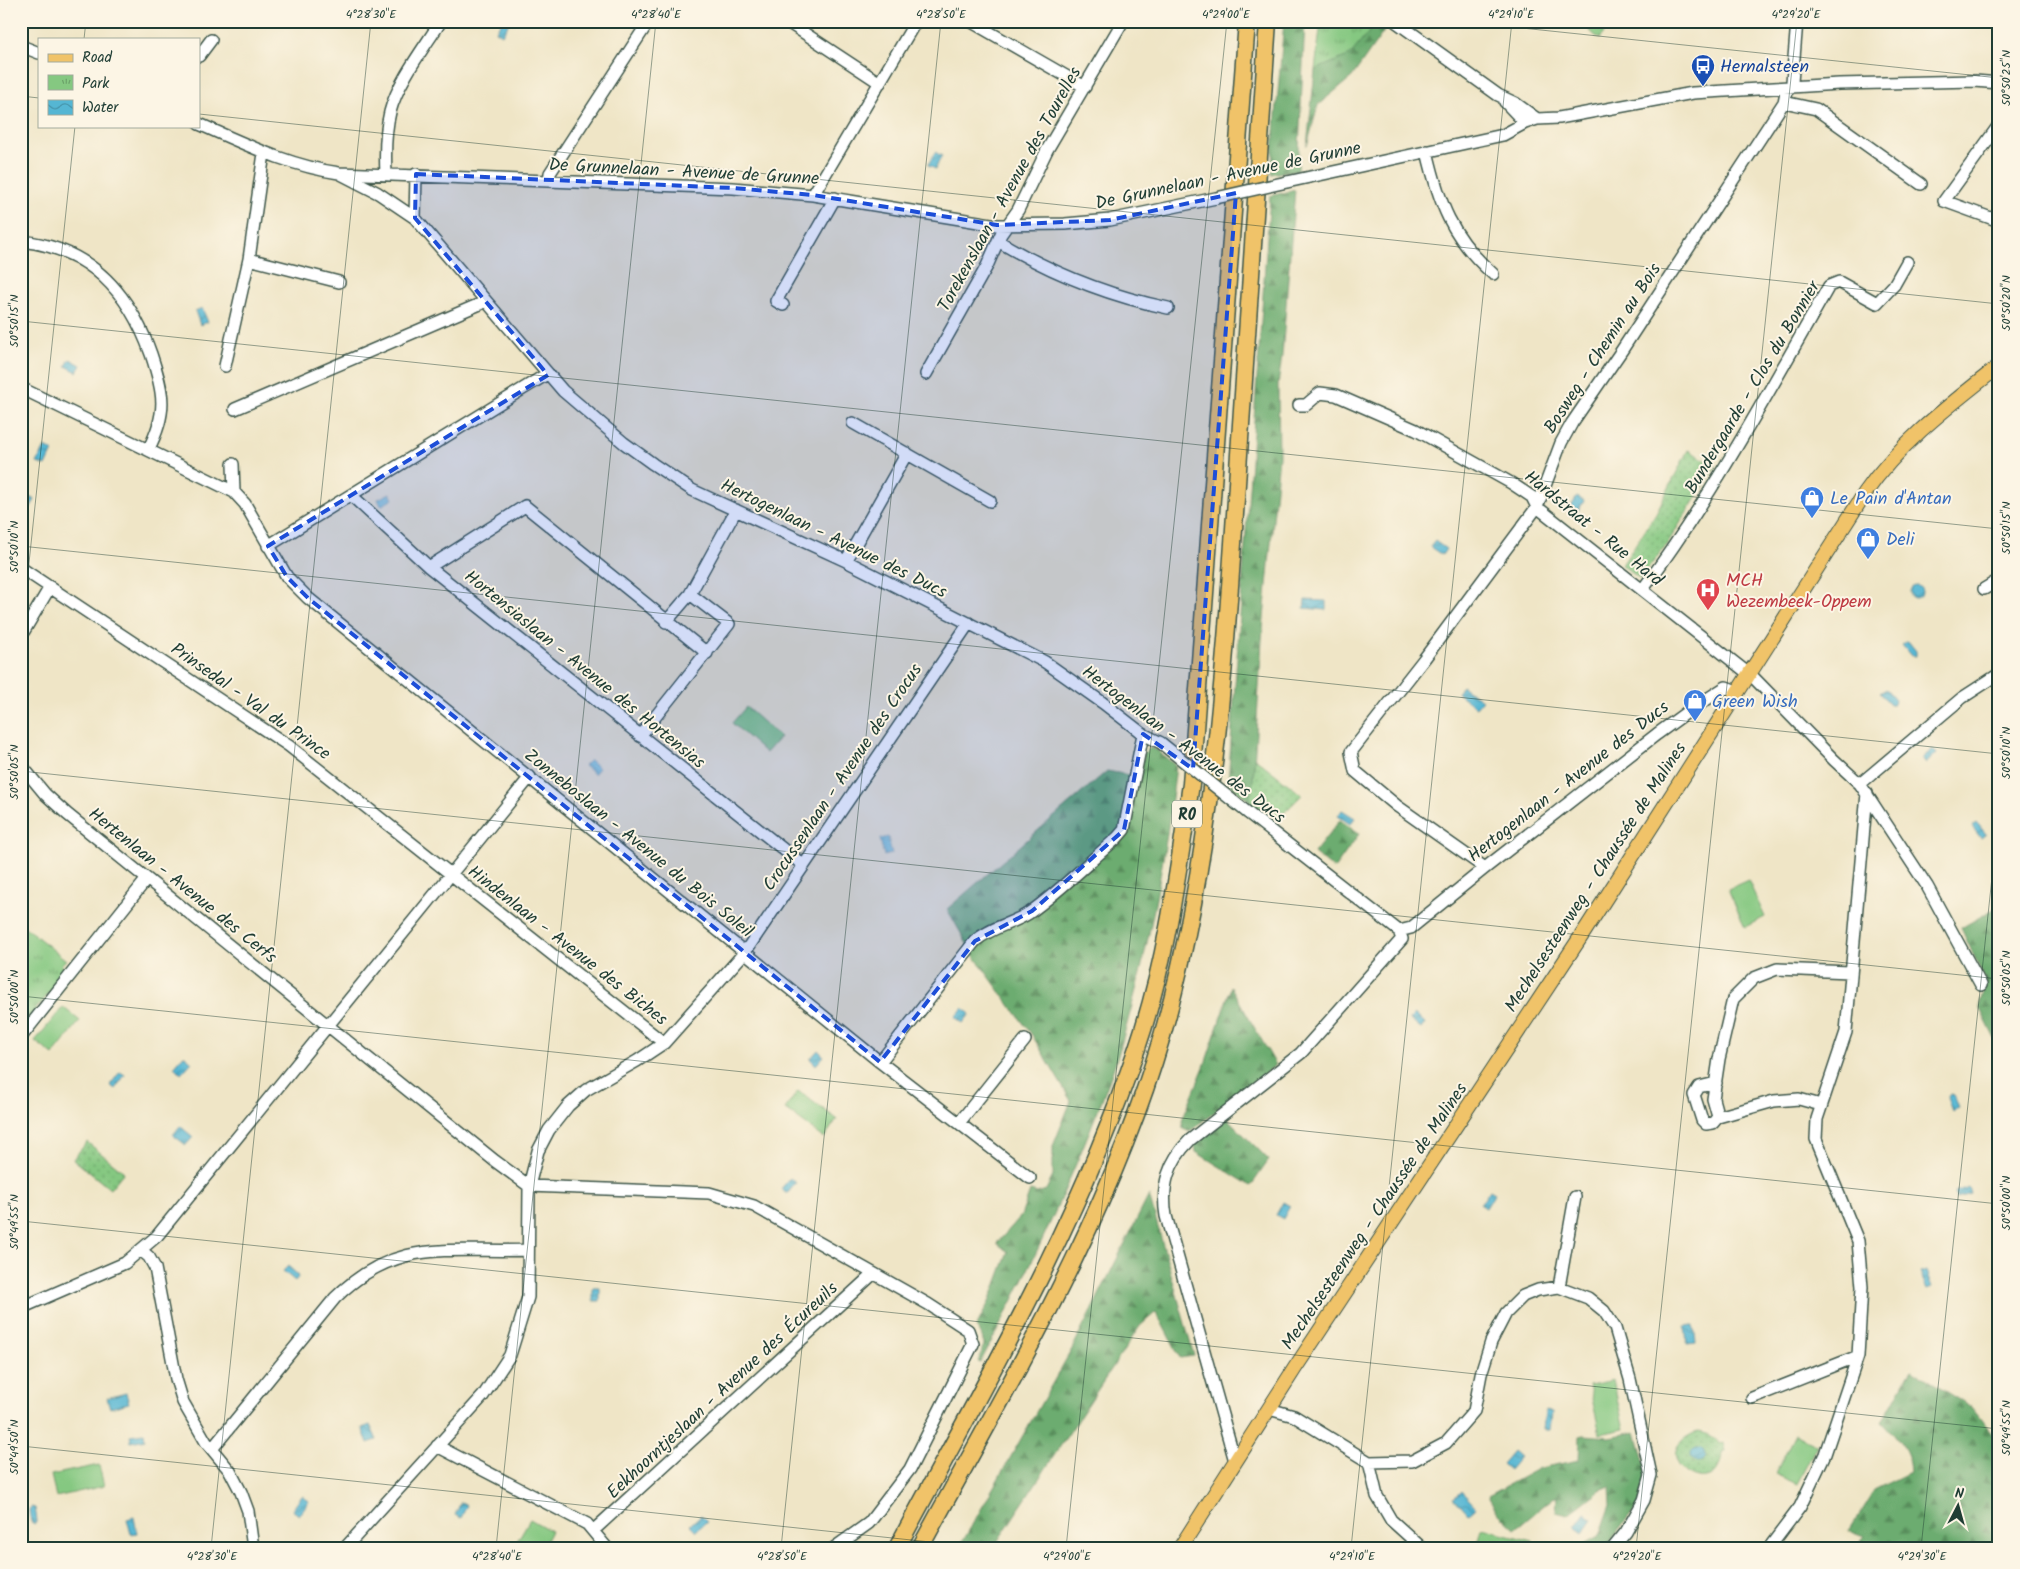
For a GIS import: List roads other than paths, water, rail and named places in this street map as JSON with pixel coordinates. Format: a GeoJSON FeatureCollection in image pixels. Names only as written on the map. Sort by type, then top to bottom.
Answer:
{"type":"FeatureCollection","features":[{"type":"Feature","properties":{"kind":"highway","name":"R0"},"geometry":{"type":"LineString","coordinates":[[897,1548],[1039,1282],[1078,1199],[1138,1046],[1161,957],[1178,873],[1192,784],[1247,21]]}},
{"type":"Feature","properties":{"kind":"highway","name":"R0"},"geometry":{"type":"LineString","coordinates":[[920,1548],[1058,1294],[1099,1208],[1149,1078],[1184,955],[1209,803],[1228,608],[1268,21]]}},
{"type":"Feature","properties":{"kind":"main road","name":"Mechelsesteenweg - Chaussée de Malines"},"geometry":{"type":"LineString","coordinates":[[1180,1548],[1269,1409],[1584,932],[1871,484],[1897,453],[1926,425],[1999,366]]}},
{"type":"Feature","properties":{"kind":"street"},"geometry":{"type":"LineString","coordinates":[[386,174],[386,150],[390,112],[400,88],[441,21]]}},
{"type":"Feature","properties":{"kind":"street"},"geometry":{"type":"LineString","coordinates":[[549,181],[550,173],[649,21]]}},
{"type":"Feature","properties":{"kind":"street"},"geometry":{"type":"LineString","coordinates":[[786,21],[880,82]]}},
{"type":"Feature","properties":{"kind":"street"},"geometry":{"type":"LineString","coordinates":[[814,195],[916,21]]}},
{"type":"Feature","properties":{"kind":"street"},"geometry":{"type":"LineString","coordinates":[[970,21],[1085,87]]}},
{"type":"Feature","properties":{"kind":"street","name":"Torekenslaan - Avenue des Tourelles"},"geometry":{"type":"LineString","coordinates":[[926,374],[987,266],[1001,234],[1018,210],[1047,150],[1123,21]]}},
{"type":"Feature","properties":{"kind":"street"},"geometry":{"type":"LineString","coordinates":[[1395,21],[1498,95],[1525,123]]}},
{"type":"Feature","properties":{"kind":"street","name":"Bosweg - Chemin au Bois"},"geometry":{"type":"LineString","coordinates":[[1485,868],[1397,806],[1355,771],[1351,752],[1430,652],[1537,507],[1557,452],[1572,422],[1625,346],[1784,102],[1786,92],[1791,87],[1798,21]]}},
{"type":"Feature","properties":{"kind":"street"},"geometry":{"type":"LineString","coordinates":[[200,55],[211,40]]}},
{"type":"Feature","properties":{"kind":"street"},"geometry":{"type":"LineString","coordinates":[[21,46],[38,53]]}},
{"type":"Feature","properties":{"kind":"street","name":"De Grunnelaan - Avenue de Grunne"},"geometry":{"type":"LineString","coordinates":[[339,173],[416,174],[733,188],[814,195],[996,225],[1065,224],[1110,220],[1216,198],[1503,134],[1537,119],[1560,118],[1693,93],[1976,80],[1999,83]]}},
{"type":"Feature","properties":{"kind":"street"},"geometry":{"type":"LineString","coordinates":[[1498,95],[1515,103],[1537,119]]}},
{"type":"Feature","properties":{"kind":"street"},"geometry":{"type":"LineString","coordinates":[[1784,102],[1816,109],[1920,184]]}},
{"type":"Feature","properties":{"kind":"street"},"geometry":{"type":"LineString","coordinates":[[200,124],[264,153],[299,166],[339,173]]}},
{"type":"Feature","properties":{"kind":"street"},"geometry":{"type":"LineString","coordinates":[[1999,125],[1944,201],[1999,221]]}},
{"type":"Feature","properties":{"kind":"street"},"geometry":{"type":"LineString","coordinates":[[1427,151],[1436,190],[1447,218],[1474,256],[1493,274]]}},
{"type":"Feature","properties":{"kind":"street"},"geometry":{"type":"LineString","coordinates":[[225,366],[249,259],[264,153]]}},
{"type":"Feature","properties":{"kind":"street","name":"Hertogenlaan - Avenue des Ducs"},"geometry":{"type":"LineString","coordinates":[[339,173],[378,193],[415,218],[547,374],[580,407],[653,464],[692,490],[846,561],[1045,662],[1103,703],[1142,734],[1160,743],[1399,931],[1411,928],[1485,868],[1690,710],[1726,687],[1737,691]]}},
{"type":"Feature","properties":{"kind":"street"},"geometry":{"type":"LineString","coordinates":[[415,218],[416,174]]}},
{"type":"Feature","properties":{"kind":"street"},"geometry":{"type":"LineString","coordinates":[[783,305],[776,301],[835,198]]}},
{"type":"Feature","properties":{"kind":"street"},"geometry":{"type":"LineString","coordinates":[[21,241],[47,245],[77,258],[105,277],[126,302],[145,338],[161,394],[161,418],[148,450]]}},
{"type":"Feature","properties":{"kind":"street"},"geometry":{"type":"LineString","coordinates":[[998,241],[1035,261],[1134,301],[1168,308]]}},
{"type":"Feature","properties":{"kind":"street"},"geometry":{"type":"LineString","coordinates":[[249,259],[339,282]]}},
{"type":"Feature","properties":{"kind":"street","name":"Bundergaarde - Clos du Bonnier"},"geometry":{"type":"LineString","coordinates":[[1644,589],[1678,543],[1720,476],[1829,286],[1839,282],[1877,303],[1894,285],[1907,262]]}},
{"type":"Feature","properties":{"kind":"street"},"geometry":{"type":"LineString","coordinates":[[234,408],[485,300]]}},
{"type":"Feature","properties":{"kind":"street"},"geometry":{"type":"LineString","coordinates":[[268,546],[547,374]]}},
{"type":"Feature","properties":{"kind":"street"},"geometry":{"type":"LineString","coordinates":[[21,388],[234,492],[233,464]]}},
{"type":"Feature","properties":{"kind":"street","name":"Hardstraat - Rue Hard"},"geometry":{"type":"LineString","coordinates":[[1299,405],[1306,405],[1320,393],[1336,395],[1396,420],[1511,483],[1532,497],[1537,507],[1749,673],[1864,788],[1927,886],[1981,985]]}},
{"type":"Feature","properties":{"kind":"street"},"geometry":{"type":"LineString","coordinates":[[853,423],[990,501]]}},
{"type":"Feature","properties":{"kind":"street"},"geometry":{"type":"LineString","coordinates":[[846,561],[907,453]]}},
{"type":"Feature","properties":{"kind":"street","name":"Zonneboslaan - Avenue du Bois Soleil"},"geometry":{"type":"LineString","coordinates":[[234,492],[245,504],[287,577],[308,598],[880,1062],[1030,1178]]}},
{"type":"Feature","properties":{"kind":"street","name":"Hortensiaslaan - Avenue des Hortensias"},"geometry":{"type":"LineString","coordinates":[[351,495],[429,567],[803,865]]}},
{"type":"Feature","properties":{"kind":"street"},"geometry":{"type":"LineString","coordinates":[[429,567],[526,506],[666,622],[708,653]]}},
{"type":"Feature","properties":{"kind":"street"},"geometry":{"type":"LineString","coordinates":[[666,622],[690,594],[736,510]]}},
{"type":"Feature","properties":{"kind":"street","name":"Prinsedal - Val du Prince"},"geometry":{"type":"LineString","coordinates":[[21,568],[283,741],[452,874]]}},
{"type":"Feature","properties":{"kind":"street"},"geometry":{"type":"LineString","coordinates":[[1984,589],[1999,580]]}},
{"type":"Feature","properties":{"kind":"street"},"geometry":{"type":"LineString","coordinates":[[21,636],[50,587]]}},
{"type":"Feature","properties":{"kind":"street"},"geometry":{"type":"LineString","coordinates":[[640,736],[708,653],[729,624],[690,594]]}},
{"type":"Feature","properties":{"kind":"street","name":"Crocussenlaan - Avenue des Crocus"},"geometry":{"type":"LineString","coordinates":[[344,1548],[484,1396],[510,1355],[528,1298],[529,1186],[542,1143],[549,1130],[568,1106],[586,1090],[664,1043],[744,952],[969,624]]}},
{"type":"Feature","properties":{"kind":"street"},"geometry":{"type":"LineString","coordinates":[[1768,1548],[1800,1507],[1825,1454],[1858,1356],[1862,1286],[1858,1246],[1816,1139],[1815,1125],[1845,1036],[1864,788],[1962,698],[1999,674]]}},
{"type":"Feature","properties":{"kind":"street"},"geometry":{"type":"LineString","coordinates":[[880,1062],[965,952],[984,933],[1014,922],[1032,911],[1124,830],[1142,734]]}},
{"type":"Feature","properties":{"kind":"street","name":"Hertenlaan - Avenue des Cerfs"},"geometry":{"type":"LineString","coordinates":[[21,765],[45,794],[146,880],[494,1161],[529,1186]]}},
{"type":"Feature","properties":{"kind":"street"},"geometry":{"type":"LineString","coordinates":[[21,1308],[119,1266],[142,1251],[170,1222],[530,777]]}},
{"type":"Feature","properties":{"kind":"street","name":"Hindenlaan - Avenue des Biches"},"geometry":{"type":"LineString","coordinates":[[452,874],[664,1043]]}},
{"type":"Feature","properties":{"kind":"street"},"geometry":{"type":"LineString","coordinates":[[21,1036],[146,880]]}},
{"type":"Feature","properties":{"kind":"street"},"geometry":{"type":"LineString","coordinates":[[1235,1461],[1166,1216],[1163,1201],[1167,1174],[1178,1151],[1190,1140],[1301,1053],[1402,939],[1399,931]]}},
{"type":"Feature","properties":{"kind":"street"},"geometry":{"type":"LineString","coordinates":[[1718,1117],[1713,1099],[1719,1059],[1734,999],[1754,978],[1777,969],[1850,972]]}},
{"type":"Feature","properties":{"kind":"street"},"geometry":{"type":"LineString","coordinates":[[959,1123],[1025,1040]]}},
{"type":"Feature","properties":{"kind":"street"},"geometry":{"type":"LineString","coordinates":[[1716,1084],[1699,1087],[1694,1095],[1702,1120],[1706,1124],[1710,1124],[1718,1117],[1774,1101],[1799,1099],[1821,1105]]}},
{"type":"Feature","properties":{"kind":"street"},"geometry":{"type":"LineString","coordinates":[[529,1186],[710,1193],[754,1206],[928,1304],[968,1330],[973,1344],[910,1469],[869,1523],[834,1548]]}},
{"type":"Feature","properties":{"kind":"street"},"geometry":{"type":"LineString","coordinates":[[1559,1287],[1575,1197]]}},
{"type":"Feature","properties":{"kind":"street"},"geometry":{"type":"LineString","coordinates":[[212,1449],[335,1298],[368,1270],[394,1258],[421,1252],[528,1250]]}},
{"type":"Feature","properties":{"kind":"street"},"geometry":{"type":"LineString","coordinates":[[142,1251],[149,1257],[155,1268],[176,1379],[183,1402],[190,1417],[230,1471],[243,1497],[250,1519],[253,1548]]}},
{"type":"Feature","properties":{"kind":"street","name":"Eekhoorntjeslaan - Avenue des Écureuils"},"geometry":{"type":"LineString","coordinates":[[594,1530],[873,1274]]}},
{"type":"Feature","properties":{"kind":"street"},"geometry":{"type":"LineString","coordinates":[[1269,1409],[1294,1416],[1369,1462],[1412,1460],[1446,1443],[1474,1411],[1491,1342],[1506,1313],[1523,1296],[1538,1290],[1559,1287],[1588,1298],[1604,1311],[1615,1328],[1630,1379],[1651,1475],[1644,1500],[1626,1532],[1613,1548]]}},
{"type":"Feature","properties":{"kind":"street"},"geometry":{"type":"LineString","coordinates":[[1752,1398],[1858,1356]]}},
{"type":"Feature","properties":{"kind":"street"},"geometry":{"type":"LineString","coordinates":[[1278,1396],[1294,1416]]}},
{"type":"Feature","properties":{"kind":"street"},"geometry":{"type":"LineString","coordinates":[[437,1446],[587,1524],[594,1530],[607,1548]]}},
{"type":"Feature","properties":{"kind":"street"},"geometry":{"type":"LineString","coordinates":[[1369,1462],[1377,1496],[1391,1520],[1422,1548]]}},
{"type":"Feature","properties":{"kind":"water"},"geometry":{"type":"Polygon","coordinates":[[[502,21],[510,21],[502,35],[496,31],[502,21]]]}},
{"type":"Feature","properties":{"kind":"water"},"geometry":{"type":"Polygon","coordinates":[[[935,152],[942,156],[935,169],[928,165],[935,152]]]}},
{"type":"Feature","properties":{"kind":"water"},"geometry":{"type":"Polygon","coordinates":[[[202,308],[208,322],[200,325],[195,311],[202,308]]]}},
{"type":"Feature","properties":{"kind":"water"},"geometry":{"type":"Polygon","coordinates":[[[70,359],[81,365],[77,372],[66,366],[70,359]]]}},
{"type":"Feature","properties":{"kind":"water"},"geometry":{"type":"Polygon","coordinates":[[[45,447],[53,451],[46,466],[37,463],[45,447]]]}},
{"type":"Feature","properties":{"kind":"water"},"geometry":{"type":"Polygon","coordinates":[[[390,493],[393,499],[381,506],[378,499],[390,493]]]}},
{"type":"Feature","properties":{"kind":"water"},"geometry":{"type":"Polygon","coordinates":[[[27,496],[35,500],[27,513],[21,510],[27,496]]]}},
{"type":"Feature","properties":{"kind":"water"},"geometry":{"type":"Polygon","coordinates":[[[1577,497],[1584,501],[1576,514],[1569,510],[1577,497]]]}},
{"type":"Feature","properties":{"kind":"water"},"geometry":{"type":"Polygon","coordinates":[[[1435,541],[1446,549],[1442,555],[1430,547],[1435,541]]]}},
{"type":"Feature","properties":{"kind":"water"},"geometry":{"type":"Polygon","coordinates":[[[1914,586],[1918,586],[1922,592],[1918,598],[1914,598],[1910,594],[1910,590],[1914,586]]]}},
{"type":"Feature","properties":{"kind":"water"},"geometry":{"type":"Polygon","coordinates":[[[1305,600],[1326,601],[1326,610],[1304,608],[1305,600]]]}},
{"type":"Feature","properties":{"kind":"water"},"geometry":{"type":"Polygon","coordinates":[[[1908,641],[1916,651],[1916,656],[1911,656],[1902,645],[1908,641]]]}},
{"type":"Feature","properties":{"kind":"water"},"geometry":{"type":"Polygon","coordinates":[[[1462,686],[1482,700],[1476,707],[1457,693],[1462,686]]]}},
{"type":"Feature","properties":{"kind":"water"},"geometry":{"type":"Polygon","coordinates":[[[1886,689],[1895,699],[1894,704],[1890,704],[1880,693],[1886,689]]]}},
{"type":"Feature","properties":{"kind":"water"},"geometry":{"type":"Polygon","coordinates":[[[1933,749],[1937,754],[1926,763],[1922,758],[1933,749]]]}},
{"type":"Feature","properties":{"kind":"water"},"geometry":{"type":"Polygon","coordinates":[[[590,760],[599,768],[594,774],[584,766],[590,760]]]}},
{"type":"Feature","properties":{"kind":"water"},"geometry":{"type":"Polygon","coordinates":[[[1342,810],[1355,818],[1350,824],[1338,816],[1342,810]]]}},
{"type":"Feature","properties":{"kind":"water"},"geometry":{"type":"Polygon","coordinates":[[[1977,823],[1986,834],[1981,838],[1972,827],[1977,823]]]}},
{"type":"Feature","properties":{"kind":"water"},"geometry":{"type":"Polygon","coordinates":[[[888,837],[892,854],[884,856],[880,839],[888,837]]]}},
{"type":"Feature","properties":{"kind":"water"},"geometry":{"type":"Polygon","coordinates":[[[963,1008],[970,1014],[963,1023],[955,1017],[963,1008]]]}},
{"type":"Feature","properties":{"kind":"water"},"geometry":{"type":"Polygon","coordinates":[[[1414,1014],[1425,1023],[1421,1029],[1410,1020],[1414,1014]]]}},
{"type":"Feature","properties":{"kind":"water"},"geometry":{"type":"Polygon","coordinates":[[[818,1050],[824,1056],[816,1065],[810,1059],[818,1050]]]}},
{"type":"Feature","properties":{"kind":"water"},"geometry":{"type":"Polygon","coordinates":[[[184,1055],[192,1062],[181,1074],[174,1067],[184,1055]]]}},
{"type":"Feature","properties":{"kind":"water"},"geometry":{"type":"Polygon","coordinates":[[[120,1072],[125,1075],[115,1089],[110,1085],[120,1072]]]}},
{"type":"Feature","properties":{"kind":"water"},"geometry":{"type":"Polygon","coordinates":[[[1950,1094],[1954,1095],[1959,1108],[1952,1111],[1947,1098],[1950,1094]]]}},
{"type":"Feature","properties":{"kind":"water"},"geometry":{"type":"Polygon","coordinates":[[[180,1126],[193,1137],[186,1145],[173,1135],[180,1126]]]}},
{"type":"Feature","properties":{"kind":"water"},"geometry":{"type":"Polygon","coordinates":[[[790,1178],[796,1183],[787,1194],[781,1189],[790,1178]]]}},
{"type":"Feature","properties":{"kind":"water"},"geometry":{"type":"Polygon","coordinates":[[[1969,1187],[1971,1194],[1957,1198],[1955,1192],[1969,1187]]]}},
{"type":"Feature","properties":{"kind":"water"},"geometry":{"type":"Polygon","coordinates":[[[1490,1190],[1495,1193],[1486,1208],[1480,1205],[1490,1190]]]}},
{"type":"Feature","properties":{"kind":"water"},"geometry":{"type":"Polygon","coordinates":[[[1283,1202],[1290,1206],[1283,1219],[1276,1215],[1283,1202]]]}},
{"type":"Feature","properties":{"kind":"water"},"geometry":{"type":"Polygon","coordinates":[[[288,1266],[299,1276],[295,1281],[283,1271],[288,1266]]]}},
{"type":"Feature","properties":{"kind":"water"},"geometry":{"type":"Polygon","coordinates":[[[1926,1271],[1932,1287],[1927,1289],[1920,1273],[1926,1271]]]}},
{"type":"Feature","properties":{"kind":"water"},"geometry":{"type":"Polygon","coordinates":[[[593,1288],[600,1288],[600,1301],[593,1301],[593,1288]]]}},
{"type":"Feature","properties":{"kind":"water"},"geometry":{"type":"Polygon","coordinates":[[[1694,1325],[1696,1343],[1687,1344],[1685,1326],[1694,1325]]]}},
{"type":"Feature","properties":{"kind":"water"},"geometry":{"type":"Polygon","coordinates":[[[126,1393],[129,1403],[110,1408],[107,1398],[126,1393]]]}},
{"type":"Feature","properties":{"kind":"water"},"geometry":{"type":"Polygon","coordinates":[[[1545,1411],[1552,1412],[1550,1430],[1543,1430],[1545,1411]]]}},
{"type":"Feature","properties":{"kind":"water"},"geometry":{"type":"Polygon","coordinates":[[[370,1425],[377,1440],[368,1443],[362,1428],[370,1425]]]}},
{"type":"Feature","properties":{"kind":"water"},"geometry":{"type":"Polygon","coordinates":[[[144,1433],[145,1439],[131,1442],[130,1435],[144,1433]]]}},
{"type":"Feature","properties":{"kind":"water"},"geometry":{"type":"Polygon","coordinates":[[[1698,1448],[1703,1450],[1705,1455],[1703,1460],[1698,1462],[1693,1460],[1691,1455],[1693,1450],[1698,1448]]]}},
{"type":"Feature","properties":{"kind":"water"},"geometry":{"type":"Polygon","coordinates":[[[1513,1451],[1520,1457],[1509,1470],[1502,1464],[1513,1451]]]}},
{"type":"Feature","properties":{"kind":"water"},"geometry":{"type":"Polygon","coordinates":[[[1461,1491],[1476,1507],[1468,1514],[1454,1498],[1461,1491]]]}},
{"type":"Feature","properties":{"kind":"water"},"geometry":{"type":"Polygon","coordinates":[[[302,1496],[309,1501],[299,1515],[292,1510],[302,1496]]]}},
{"type":"Feature","properties":{"kind":"water"},"geometry":{"type":"Polygon","coordinates":[[[461,1502],[467,1505],[461,1518],[455,1515],[461,1502]]]}},
{"type":"Feature","properties":{"kind":"water"},"geometry":{"type":"Polygon","coordinates":[[[31,1507],[35,1508],[37,1520],[35,1524],[31,1522],[29,1510],[31,1507]]]}},
{"type":"Feature","properties":{"kind":"water"},"geometry":{"type":"Polygon","coordinates":[[[1585,1513],[1593,1519],[1583,1533],[1575,1527],[1585,1513]]]}},
{"type":"Feature","properties":{"kind":"water"},"geometry":{"type":"Polygon","coordinates":[[[701,1515],[707,1521],[696,1531],[690,1525],[701,1515]]]}},
{"type":"Feature","properties":{"kind":"water"},"geometry":{"type":"Polygon","coordinates":[[[134,1517],[137,1533],[131,1534],[127,1519],[134,1517]]]}},
{"type":"Feature","properties":{"kind":"place","name":"Hernalsteen"},"geometry":{"type":"Point","coordinates":[1703,87]}},
{"type":"Feature","properties":{"kind":"place","name":"Le Pain d'Antan"},"geometry":{"type":"Point","coordinates":[1812,519]}},
{"type":"Feature","properties":{"kind":"place","name":"Deli"},"geometry":{"type":"Point","coordinates":[1868,560]}},
{"type":"Feature","properties":{"kind":"place","name":"MCH Wezembeek-Oppem"},"geometry":{"type":"Point","coordinates":[1708,611]}},
{"type":"Feature","properties":{"kind":"place","name":"Green Wish"},"geometry":{"type":"Point","coordinates":[1695,722]}}]}
